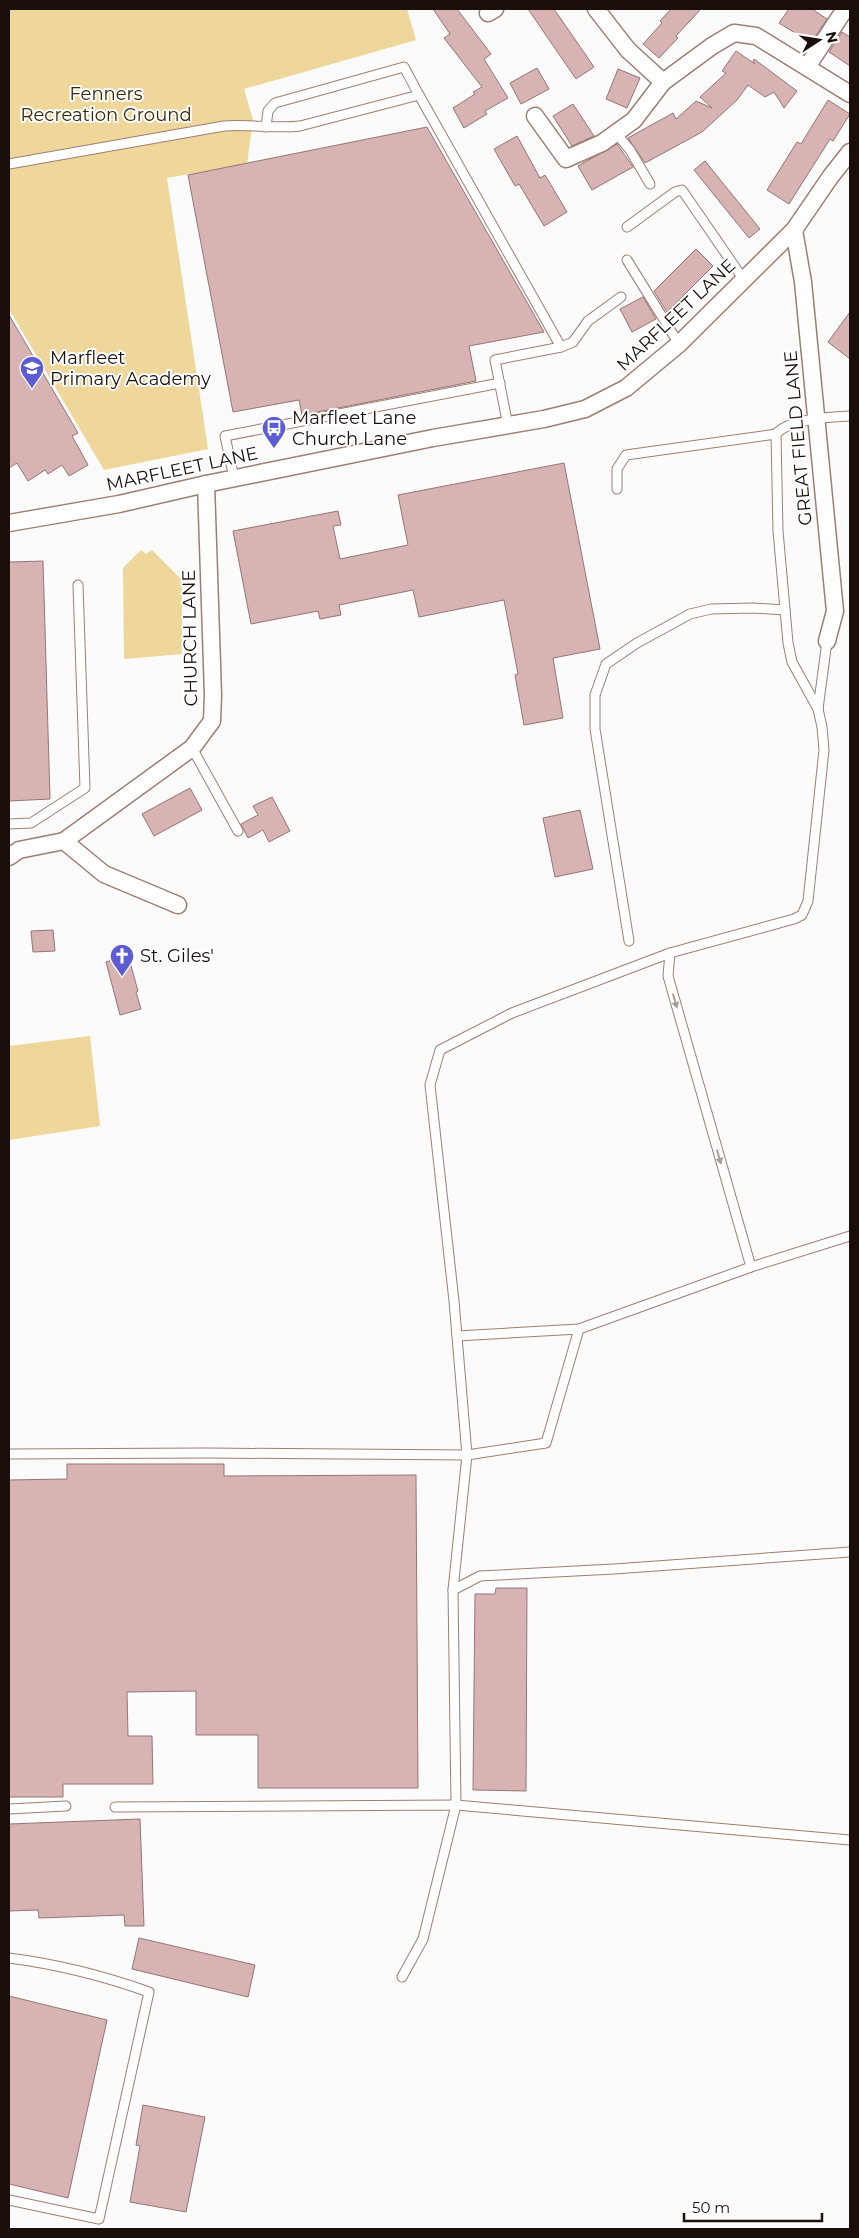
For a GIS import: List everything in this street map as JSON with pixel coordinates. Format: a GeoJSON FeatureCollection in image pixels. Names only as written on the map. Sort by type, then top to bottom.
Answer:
{"type":"FeatureCollection","features":[{"type":"Feature","properties":{"kind":"street"},"geometry":{"type":"LineString","coordinates":[[596,9],[628,50],[663,82]]}},
{"type":"Feature","properties":{"kind":"street"},"geometry":{"type":"LineString","coordinates":[[807,68],[845,9]]}},
{"type":"Feature","properties":{"kind":"street"},"geometry":{"type":"LineString","coordinates":[[535,116],[566,159],[602,143],[634,120],[663,82],[712,46],[734,33],[756,36],[850,94]]}},
{"type":"Feature","properties":{"kind":"street","name":"MARFLEET LANE"},"geometry":{"type":"LineString","coordinates":[[9,523],[119,504],[234,478],[433,438],[508,426],[585,409],[626,388],[679,344],[794,230],[850,152]]}},
{"type":"Feature","properties":{"kind":"street","name":"GREAT FIELD LANE"},"geometry":{"type":"LineString","coordinates":[[794,230],[803,282],[835,611],[827,641]]}},
{"type":"Feature","properties":{"kind":"street","name":"CHURCH LANE"},"geometry":{"type":"LineString","coordinates":[[9,857],[19,850],[64,841],[192,748],[212,721],[213,695],[206,484]]}},
{"type":"Feature","properties":{"kind":"street"},"geometry":{"type":"LineString","coordinates":[[64,841],[104,874],[178,905]]}},
{"type":"Feature","properties":{"kind":"lane"},"geometry":{"type":"LineString","coordinates":[[266,127],[268,111],[275,103],[404,67],[561,347]]}},
{"type":"Feature","properties":{"kind":"lane"},"geometry":{"type":"LineString","coordinates":[[9,164],[208,128],[241,125],[266,127],[300,126],[419,95]]}},
{"type":"Feature","properties":{"kind":"lane"},"geometry":{"type":"LineString","coordinates":[[616,133],[630,150],[650,184]]}},
{"type":"Feature","properties":{"kind":"lane"},"geometry":{"type":"LineString","coordinates":[[628,228],[674,192],[682,190],[744,280]]}},
{"type":"Feature","properties":{"kind":"lane"},"geometry":{"type":"LineString","coordinates":[[627,260],[679,344]]}},
{"type":"Feature","properties":{"kind":"lane"},"geometry":{"type":"LineString","coordinates":[[508,426],[495,360],[561,347],[573,342],[588,321],[621,297]]}},
{"type":"Feature","properties":{"kind":"lane"},"geometry":{"type":"LineString","coordinates":[[234,478],[226,436],[500,383]]}},
{"type":"Feature","properties":{"kind":"lane"},"geometry":{"type":"LineString","coordinates":[[617,490],[617,469],[626,455],[776,434],[785,427],[817,419],[850,416]]}},
{"type":"Feature","properties":{"kind":"lane"},"geometry":{"type":"LineString","coordinates":[[402,1977],[423,1939],[456,1805],[453,1590],[467,1455],[457,1336],[430,1085],[440,1050],[512,1013],[670,953],[794,919],[802,915],[808,901],[824,750],[818,709],[792,662],[778,531],[776,434]]}},
{"type":"Feature","properties":{"kind":"lane"},"geometry":{"type":"LineString","coordinates":[[9,824],[31,824],[85,788],[78,585]]}},
{"type":"Feature","properties":{"kind":"lane"},"geometry":{"type":"LineString","coordinates":[[629,941],[595,729],[595,695],[606,664],[637,643],[690,614],[711,609],[752,608],[785,610]]}},
{"type":"Feature","properties":{"kind":"lane"},"geometry":{"type":"LineString","coordinates":[[818,709],[827,641]]}},
{"type":"Feature","properties":{"kind":"lane"},"geometry":{"type":"LineString","coordinates":[[192,748],[238,831]]}},
{"type":"Feature","properties":{"kind":"lane"},"geometry":{"type":"LineString","coordinates":[[670,953],[668,976],[751,1267]]}},
{"type":"Feature","properties":{"kind":"lane"},"geometry":{"type":"LineString","coordinates":[[457,1336],[580,1328],[751,1267],[850,1236]]}},
{"type":"Feature","properties":{"kind":"lane"},"geometry":{"type":"LineString","coordinates":[[9,1454],[467,1455],[546,1443],[580,1328]]}},
{"type":"Feature","properties":{"kind":"lane"},"geometry":{"type":"LineString","coordinates":[[453,1590],[480,1576],[614,1569],[850,1552]]}},
{"type":"Feature","properties":{"kind":"lane"},"geometry":{"type":"LineString","coordinates":[[114,1807],[456,1805],[850,1840]]}},
{"type":"Feature","properties":{"kind":"lane"},"geometry":{"type":"LineString","coordinates":[[9,1809],[66,1806]]}},
{"type":"Feature","properties":{"kind":"lane"},"geometry":{"type":"LineString","coordinates":[[9,1958],[116,1980],[149,1992],[98,2219],[9,2200]]}},
{"type":"Feature","properties":{"kind":"green space","name":"Fenners Recreation Ground"},"geometry":{"type":"Polygon","coordinates":[[[9,9],[407,9],[416,40],[244,89],[253,120],[247,164],[167,178],[208,449],[104,470],[9,309],[9,9]]]}},
{"type":"Feature","properties":{"kind":"green space"},"geometry":{"type":"Polygon","coordinates":[[[141,550],[146,554],[152,550],[182,580],[182,654],[124,659],[123,568],[141,550]]]}},
{"type":"Feature","properties":{"kind":"green space"},"geometry":{"type":"Polygon","coordinates":[[[90,1036],[100,1126],[9,1140],[9,1046],[90,1036]]]}},
{"type":"Feature","properties":{"kind":"building"},"geometry":{"type":"Polygon","coordinates":[[[433,9],[457,9],[491,54],[484,59],[508,98],[485,111],[487,114],[464,128],[453,108],[475,94],[473,92],[482,87],[444,38],[450,34],[433,9]]]}},
{"type":"Feature","properties":{"kind":"building"},"geometry":{"type":"Polygon","coordinates":[[[528,9],[554,9],[594,67],[576,79],[528,9]]]}},
{"type":"Feature","properties":{"kind":"building"},"geometry":{"type":"Polygon","coordinates":[[[671,9],[701,9],[659,58],[643,44],[662,23],[660,21],[671,9]]]}},
{"type":"Feature","properties":{"kind":"building"},"geometry":{"type":"Polygon","coordinates":[[[789,9],[812,9],[827,19],[811,43],[779,23],[789,9]]]}},
{"type":"Feature","properties":{"kind":"building"},"geometry":{"type":"Polygon","coordinates":[[[842,32],[850,37],[850,66],[829,52],[842,32]]]}},
{"type":"Feature","properties":{"kind":"building"},"geometry":{"type":"Polygon","coordinates":[[[736,51],[755,64],[754,59],[797,91],[784,108],[774,92],[765,97],[748,85],[737,100],[702,132],[645,163],[628,138],[673,113],[676,119],[696,101],[712,108],[700,97],[726,73],[722,71],[736,51]]]}},
{"type":"Feature","properties":{"kind":"building"},"geometry":{"type":"Polygon","coordinates":[[[537,68],[549,89],[521,104],[510,83],[537,68]]]}},
{"type":"Feature","properties":{"kind":"building"},"geometry":{"type":"Polygon","coordinates":[[[618,69],[640,78],[627,108],[606,99],[618,69]]]}},
{"type":"Feature","properties":{"kind":"building"},"geometry":{"type":"Polygon","coordinates":[[[828,100],[850,114],[833,141],[830,139],[789,204],[767,190],[797,142],[801,144],[828,100]]]}},
{"type":"Feature","properties":{"kind":"building"},"geometry":{"type":"Polygon","coordinates":[[[573,104],[594,136],[572,146],[553,116],[573,104]]]}},
{"type":"Feature","properties":{"kind":"building"},"geometry":{"type":"Polygon","coordinates":[[[427,127],[544,332],[469,346],[476,381],[302,415],[299,400],[233,412],[188,175],[427,127]]]}},
{"type":"Feature","properties":{"kind":"building"},"geometry":{"type":"Polygon","coordinates":[[[517,136],[540,178],[545,175],[567,212],[544,226],[519,184],[515,186],[494,149],[517,136]]]}},
{"type":"Feature","properties":{"kind":"building"},"geometry":{"type":"Polygon","coordinates":[[[617,144],[633,167],[592,190],[578,166],[617,144]]]}},
{"type":"Feature","properties":{"kind":"building"},"geometry":{"type":"Polygon","coordinates":[[[705,161],[760,229],[749,238],[694,170],[705,161]]]}},
{"type":"Feature","properties":{"kind":"building"},"geometry":{"type":"Polygon","coordinates":[[[696,249],[713,266],[667,312],[654,291],[696,249]]]}},
{"type":"Feature","properties":{"kind":"building"},"geometry":{"type":"Polygon","coordinates":[[[643,297],[656,319],[632,332],[620,309],[643,297]]]}},
{"type":"Feature","properties":{"kind":"building"},"geometry":{"type":"Polygon","coordinates":[[[850,312],[850,359],[828,342],[850,312]]]}},
{"type":"Feature","properties":{"kind":"building","name":"Marfleet Primary Academy"},"geometry":{"type":"Polygon","coordinates":[[[9,315],[78,433],[72,436],[88,465],[69,476],[62,465],[48,474],[45,470],[28,481],[17,463],[9,468],[9,315]]]}},
{"type":"Feature","properties":{"kind":"building"},"geometry":{"type":"Polygon","coordinates":[[[564,463],[600,649],[553,658],[563,718],[524,725],[515,675],[518,674],[504,600],[419,617],[413,590],[339,605],[341,615],[320,619],[318,611],[251,624],[233,531],[338,511],[341,525],[333,526],[340,559],[408,545],[398,495],[564,463]]]}},
{"type":"Feature","properties":{"kind":"building"},"geometry":{"type":"Polygon","coordinates":[[[43,561],[50,799],[9,801],[9,562],[43,561]]]}},
{"type":"Feature","properties":{"kind":"building"},"geometry":{"type":"Polygon","coordinates":[[[190,788],[202,810],[154,836],[142,814],[190,788]]]}},
{"type":"Feature","properties":{"kind":"building"},"geometry":{"type":"Polygon","coordinates":[[[272,797],[290,831],[269,842],[263,830],[248,838],[241,824],[258,815],[253,806],[272,797]]]}},
{"type":"Feature","properties":{"kind":"building"},"geometry":{"type":"Polygon","coordinates":[[[580,810],[593,869],[555,877],[543,818],[580,810]]]}},
{"type":"Feature","properties":{"kind":"building"},"geometry":{"type":"Polygon","coordinates":[[[53,930],[55,951],[33,952],[31,931],[53,930]]]}},
{"type":"Feature","properties":{"kind":"building","name":"St. Giles'"},"geometry":{"type":"Polygon","coordinates":[[[128,955],[141,1009],[120,1015],[106,962],[128,955]]]}},
{"type":"Feature","properties":{"kind":"building"},"geometry":{"type":"Polygon","coordinates":[[[67,1464],[224,1464],[224,1476],[416,1475],[418,1788],[258,1788],[258,1735],[196,1735],[196,1691],[127,1692],[128,1736],[152,1736],[153,1784],[63,1784],[63,1797],[9,1797],[9,1480],[67,1479],[67,1464]]]}},
{"type":"Feature","properties":{"kind":"building"},"geometry":{"type":"Polygon","coordinates":[[[496,1588],[527,1588],[526,1791],[473,1790],[475,1594],[495,1594],[496,1588]]]}},
{"type":"Feature","properties":{"kind":"building"},"geometry":{"type":"Polygon","coordinates":[[[140,1819],[144,1926],[125,1926],[124,1915],[39,1918],[38,1910],[9,1911],[9,1824],[140,1819]]]}},
{"type":"Feature","properties":{"kind":"building"},"geometry":{"type":"Polygon","coordinates":[[[139,1938],[255,1965],[248,1997],[132,1969],[139,1938]]]}},
{"type":"Feature","properties":{"kind":"building"},"geometry":{"type":"Polygon","coordinates":[[[9,1996],[107,2020],[68,2198],[9,2184],[9,1996]]]}},
{"type":"Feature","properties":{"kind":"building"},"geometry":{"type":"Polygon","coordinates":[[[143,2105],[205,2117],[186,2212],[130,2202],[140,2146],[136,2145],[143,2105]]]}},
{"type":"Feature","properties":{"kind":"place","name":"Marfleet Primary Academy"},"geometry":{"type":"Point","coordinates":[32,389]}},
{"type":"Feature","properties":{"kind":"place","name":"Marfleet Lane Church Lane"},"geometry":{"type":"Point","coordinates":[274,449]}},
{"type":"Feature","properties":{"kind":"place","name":"St. Giles'"},"geometry":{"type":"Point","coordinates":[122,977]}}]}
